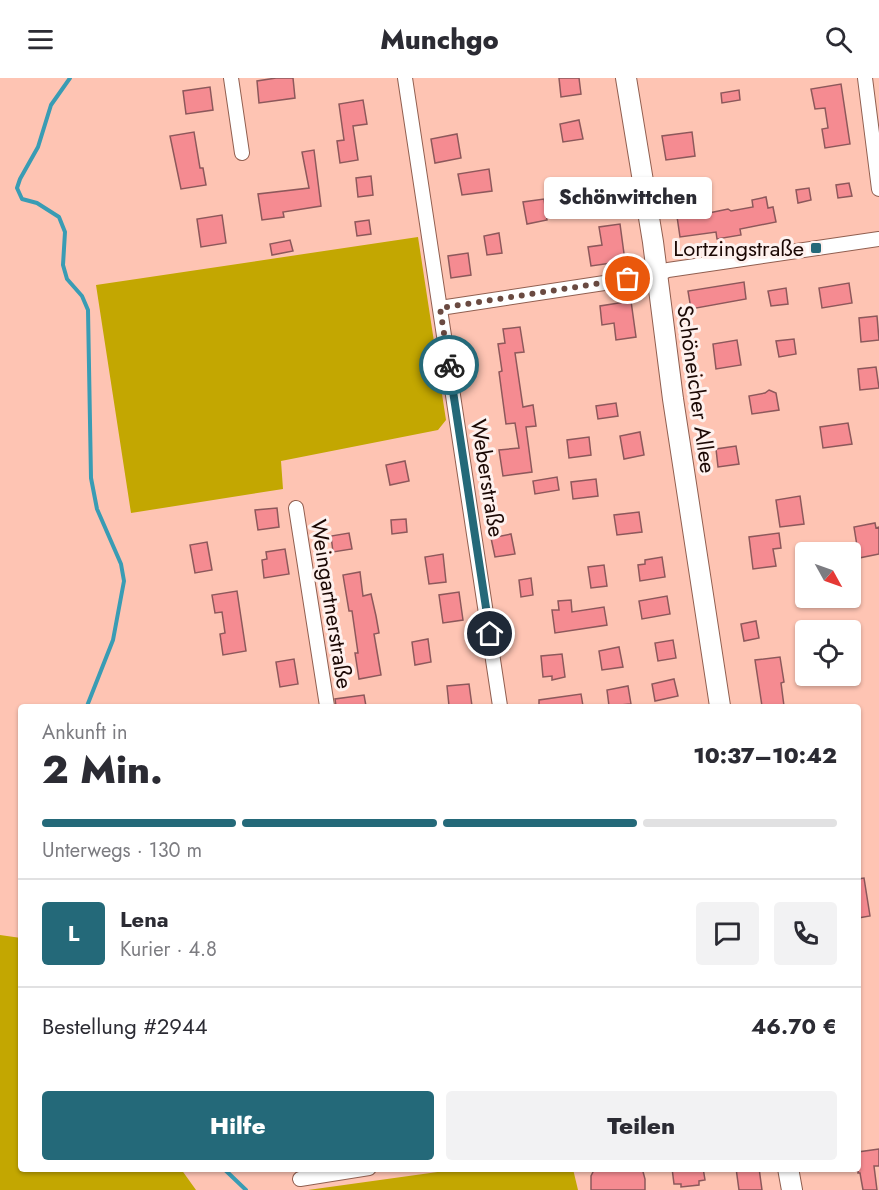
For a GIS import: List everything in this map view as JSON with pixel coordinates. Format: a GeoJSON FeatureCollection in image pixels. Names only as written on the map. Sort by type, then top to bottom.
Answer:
{"type":"FeatureCollection","features":[{"type":"Feature","properties":{"kind":"street"},"geometry":{"type":"LineString","coordinates":[[231,78],[242,153]]}},
{"type":"Feature","properties":{"kind":"street","name":"Weberstraße"},"geometry":{"type":"LineString","coordinates":[[405,78],[500,704]]}},
{"type":"Feature","properties":{"kind":"street","name":"Schöneicher Allee"},"geometry":{"type":"LineString","coordinates":[[626,78],[720,704]]}},
{"type":"Feature","properties":{"kind":"street"},"geometry":{"type":"LineString","coordinates":[[865,78],[879,189]]}},
{"type":"Feature","properties":{"kind":"street"},"geometry":{"type":"LineString","coordinates":[[440,308],[657,275],[674,269],[879,239]]}},
{"type":"Feature","properties":{"kind":"street","name":"Weingartnerstraße"},"geometry":{"type":"LineString","coordinates":[[296,508],[327,704]]}},
{"type":"Feature","properties":{"kind":"street"},"geometry":{"type":"LineString","coordinates":[[300,1179],[344,1172]]}},
{"type":"Feature","properties":{"kind":"street"},"geometry":{"type":"LineString","coordinates":[[789,1172],[792,1190]]}},
{"type":"Feature","properties":{"kind":"shaded area"},"geometry":{"type":"Polygon","coordinates":[[[418,237],[446,420],[438,430],[281,461],[283,489],[131,513],[96,285],[418,237]]]}},
{"type":"Feature","properties":{"kind":"shaded area"},"geometry":{"type":"Polygon","coordinates":[[[0,935],[18,938],[18,1172],[183,1172],[196,1190],[0,1190],[0,935]]]}},
{"type":"Feature","properties":{"kind":"shaded area"},"geometry":{"type":"Polygon","coordinates":[[[437,1172],[574,1172],[578,1190],[308,1190],[437,1172]]]}},
{"type":"Feature","properties":{"kind":"building"},"geometry":{"type":"Polygon","coordinates":[[[293,78],[295,98],[259,103],[257,81],[293,78]]]}},
{"type":"Feature","properties":{"kind":"building"},"geometry":{"type":"Polygon","coordinates":[[[559,78],[579,78],[581,94],[561,97],[559,78]]]}},
{"type":"Feature","properties":{"kind":"building"},"geometry":{"type":"Polygon","coordinates":[[[841,84],[850,144],[825,148],[822,129],[828,128],[825,108],[815,109],[811,89],[841,84]]]}},
{"type":"Feature","properties":{"kind":"building"},"geometry":{"type":"Polygon","coordinates":[[[210,87],[213,110],[186,114],[183,91],[210,87]]]}},
{"type":"Feature","properties":{"kind":"building"},"geometry":{"type":"Polygon","coordinates":[[[739,90],[740,100],[722,103],[721,93],[739,90]]]}},
{"type":"Feature","properties":{"kind":"building"},"geometry":{"type":"Polygon","coordinates":[[[363,100],[367,124],[353,126],[358,160],[340,163],[337,141],[344,140],[339,104],[363,100]]]}},
{"type":"Feature","properties":{"kind":"building"},"geometry":{"type":"Polygon","coordinates":[[[579,120],[583,139],[563,142],[560,124],[579,120]]]}},
{"type":"Feature","properties":{"kind":"building"},"geometry":{"type":"Polygon","coordinates":[[[194,132],[200,168],[203,168],[206,185],[181,189],[170,136],[194,132]]]}},
{"type":"Feature","properties":{"kind":"building"},"geometry":{"type":"Polygon","coordinates":[[[692,132],[695,156],[666,160],[662,136],[692,132]]]}},
{"type":"Feature","properties":{"kind":"building"},"geometry":{"type":"Polygon","coordinates":[[[457,134],[461,158],[435,163],[431,139],[457,134]]]}},
{"type":"Feature","properties":{"kind":"building"},"geometry":{"type":"Polygon","coordinates":[[[314,150],[321,206],[283,212],[284,217],[262,220],[258,194],[309,188],[302,152],[314,150]]]}},
{"type":"Feature","properties":{"kind":"building"},"geometry":{"type":"Polygon","coordinates":[[[489,169],[492,191],[462,195],[458,174],[489,169]]]}},
{"type":"Feature","properties":{"kind":"building"},"geometry":{"type":"Polygon","coordinates":[[[371,176],[373,195],[358,197],[356,178],[371,176]]]}},
{"type":"Feature","properties":{"kind":"building"},"geometry":{"type":"Polygon","coordinates":[[[849,183],[852,196],[838,198],[836,185],[849,183]]]}},
{"type":"Feature","properties":{"kind":"building"},"geometry":{"type":"Polygon","coordinates":[[[809,188],[811,200],[798,203],[796,190],[809,188]]]}},
{"type":"Feature","properties":{"kind":"building"},"geometry":{"type":"Polygon","coordinates":[[[766,197],[768,208],[773,207],[776,222],[740,229],[741,235],[717,239],[716,232],[680,237],[675,203],[692,201],[694,216],[753,207],[752,200],[766,197]]]}},
{"type":"Feature","properties":{"kind":"building"},"geometry":{"type":"Polygon","coordinates":[[[544,199],[547,220],[527,224],[523,202],[544,199]]]}},
{"type":"Feature","properties":{"kind":"building"},"geometry":{"type":"Polygon","coordinates":[[[222,215],[226,243],[201,247],[197,219],[222,215]]]}},
{"type":"Feature","properties":{"kind":"building"},"geometry":{"type":"Polygon","coordinates":[[[369,220],[371,234],[357,236],[355,222],[369,220]]]}},
{"type":"Feature","properties":{"kind":"building"},"geometry":{"type":"Polygon","coordinates":[[[620,224],[625,261],[591,266],[588,247],[602,245],[599,227],[620,224]]]}},
{"type":"Feature","properties":{"kind":"building"},"geometry":{"type":"Polygon","coordinates":[[[499,233],[502,253],[487,255],[484,236],[499,233]]]}},
{"type":"Feature","properties":{"kind":"building"},"geometry":{"type":"Polygon","coordinates":[[[290,240],[293,251],[272,255],[270,244],[290,240]]]}},
{"type":"Feature","properties":{"kind":"building"},"geometry":{"type":"Polygon","coordinates":[[[468,253],[471,275],[451,278],[448,256],[468,253]]]}},
{"type":"Feature","properties":{"kind":"building"},"geometry":{"type":"Polygon","coordinates":[[[744,282],[746,299],[691,309],[688,291],[744,282]]]}},
{"type":"Feature","properties":{"kind":"building"},"geometry":{"type":"Polygon","coordinates":[[[849,283],[852,303],[822,308],[819,288],[849,283]]]}},
{"type":"Feature","properties":{"kind":"building"},"geometry":{"type":"Polygon","coordinates":[[[786,288],[788,304],[771,306],[768,291],[786,288]]]}},
{"type":"Feature","properties":{"kind":"building"},"geometry":{"type":"Polygon","coordinates":[[[631,301],[636,337],[616,340],[614,323],[602,325],[600,306],[631,301]]]}},
{"type":"Feature","properties":{"kind":"building"},"geometry":{"type":"Polygon","coordinates":[[[877,316],[879,340],[861,342],[859,318],[877,316]]]}},
{"type":"Feature","properties":{"kind":"building"},"geometry":{"type":"Polygon","coordinates":[[[520,327],[524,352],[515,353],[523,407],[533,405],[536,426],[526,427],[532,472],[503,476],[499,450],[519,448],[515,423],[506,424],[498,344],[505,343],[503,329],[520,327]]]}},
{"type":"Feature","properties":{"kind":"building"},"geometry":{"type":"Polygon","coordinates":[[[794,339],[796,354],[779,357],[776,341],[794,339]]]}},
{"type":"Feature","properties":{"kind":"building"},"geometry":{"type":"Polygon","coordinates":[[[737,340],[741,365],[716,369],[713,344],[737,340]]]}},
{"type":"Feature","properties":{"kind":"building"},"geometry":{"type":"Polygon","coordinates":[[[876,367],[879,388],[860,390],[858,369],[876,367]]]}},
{"type":"Feature","properties":{"kind":"building"},"geometry":{"type":"Polygon","coordinates":[[[769,390],[776,393],[779,410],[752,414],[749,396],[769,390]]]}},
{"type":"Feature","properties":{"kind":"building"},"geometry":{"type":"Polygon","coordinates":[[[616,403],[618,416],[598,419],[596,406],[616,403]]]}},
{"type":"Feature","properties":{"kind":"building"},"geometry":{"type":"Polygon","coordinates":[[[848,423],[852,444],[823,448],[820,427],[848,423]]]}},
{"type":"Feature","properties":{"kind":"building"},"geometry":{"type":"Polygon","coordinates":[[[640,432],[644,455],[624,459],[620,436],[640,432]]]}},
{"type":"Feature","properties":{"kind":"building"},"geometry":{"type":"Polygon","coordinates":[[[589,437],[591,455],[569,458],[567,440],[589,437]]]}},
{"type":"Feature","properties":{"kind":"building"},"geometry":{"type":"Polygon","coordinates":[[[736,446],[739,464],[718,467],[716,449],[736,446]]]}},
{"type":"Feature","properties":{"kind":"building"},"geometry":{"type":"Polygon","coordinates":[[[405,461],[409,481],[390,485],[386,465],[405,461]]]}},
{"type":"Feature","properties":{"kind":"building"},"geometry":{"type":"Polygon","coordinates":[[[557,477],[559,490],[535,494],[533,481],[557,477]]]}},
{"type":"Feature","properties":{"kind":"building"},"geometry":{"type":"Polygon","coordinates":[[[596,479],[598,496],[573,499],[571,482],[596,479]]]}},
{"type":"Feature","properties":{"kind":"building"},"geometry":{"type":"Polygon","coordinates":[[[800,496],[804,524],[780,527],[776,500],[800,496]]]}},
{"type":"Feature","properties":{"kind":"building"},"geometry":{"type":"Polygon","coordinates":[[[277,508],[279,527],[258,530],[255,510],[277,508]]]}},
{"type":"Feature","properties":{"kind":"building"},"geometry":{"type":"Polygon","coordinates":[[[639,512],[642,532],[617,535],[614,515],[639,512]]]}},
{"type":"Feature","properties":{"kind":"building"},"geometry":{"type":"Polygon","coordinates":[[[406,519],[407,532],[392,534],[391,520],[406,519]]]}},
{"type":"Feature","properties":{"kind":"building"},"geometry":{"type":"Polygon","coordinates":[[[875,523],[876,528],[879,527],[879,554],[861,558],[861,542],[856,542],[854,527],[875,523]]]}},
{"type":"Feature","properties":{"kind":"building"},"geometry":{"type":"Polygon","coordinates":[[[349,533],[352,549],[333,552],[331,536],[349,533]]]}},
{"type":"Feature","properties":{"kind":"building"},"geometry":{"type":"Polygon","coordinates":[[[779,533],[781,548],[773,549],[776,566],[753,569],[749,537],[779,533]]]}},
{"type":"Feature","properties":{"kind":"building"},"geometry":{"type":"Polygon","coordinates":[[[511,534],[515,554],[495,557],[491,538],[511,534]]]}},
{"type":"Feature","properties":{"kind":"building"},"geometry":{"type":"Polygon","coordinates":[[[207,542],[212,570],[195,573],[190,545],[207,542]]]}},
{"type":"Feature","properties":{"kind":"building"},"geometry":{"type":"Polygon","coordinates":[[[285,549],[289,574],[264,578],[262,560],[267,559],[266,552],[285,549]]]}},
{"type":"Feature","properties":{"kind":"building"},"geometry":{"type":"Polygon","coordinates":[[[443,554],[446,582],[429,584],[425,557],[443,554]]]}},
{"type":"Feature","properties":{"kind":"building"},"geometry":{"type":"Polygon","coordinates":[[[662,557],[665,577],[640,581],[638,565],[645,564],[645,560],[662,557]]]}},
{"type":"Feature","properties":{"kind":"building"},"geometry":{"type":"Polygon","coordinates":[[[604,565],[607,586],[591,588],[588,567],[604,565]]]}},
{"type":"Feature","properties":{"kind":"building"},"geometry":{"type":"Polygon","coordinates":[[[360,572],[363,596],[371,594],[376,616],[379,633],[374,634],[381,675],[359,679],[352,611],[349,611],[343,575],[360,572]]]}},
{"type":"Feature","properties":{"kind":"building"},"geometry":{"type":"Polygon","coordinates":[[[531,578],[533,595],[521,597],[519,580],[531,578]]]}},
{"type":"Feature","properties":{"kind":"building"},"geometry":{"type":"Polygon","coordinates":[[[237,591],[246,651],[223,655],[220,634],[225,633],[222,612],[215,613],[212,595],[237,591]]]}},
{"type":"Feature","properties":{"kind":"building"},"geometry":{"type":"Polygon","coordinates":[[[459,592],[463,620],[443,623],[439,595],[459,592]]]}},
{"type":"Feature","properties":{"kind":"building"},"geometry":{"type":"Polygon","coordinates":[[[667,596],[670,614],[642,619],[639,601],[667,596]]]}},
{"type":"Feature","properties":{"kind":"building"},"geometry":{"type":"Polygon","coordinates":[[[571,600],[572,612],[604,607],[607,625],[555,633],[552,610],[559,610],[558,601],[571,600]]]}},
{"type":"Feature","properties":{"kind":"building"},"geometry":{"type":"Polygon","coordinates":[[[756,621],[759,638],[744,641],[741,624],[756,621]]]}},
{"type":"Feature","properties":{"kind":"building"},"geometry":{"type":"Polygon","coordinates":[[[428,639],[431,662],[415,665],[412,642],[428,639]]]}},
{"type":"Feature","properties":{"kind":"building"},"geometry":{"type":"Polygon","coordinates":[[[673,640],[676,658],[658,661],[655,643],[673,640]]]}},
{"type":"Feature","properties":{"kind":"building"},"geometry":{"type":"Polygon","coordinates":[[[619,647],[623,667],[602,670],[599,651],[619,647]]]}},
{"type":"Feature","properties":{"kind":"building"},"geometry":{"type":"Polygon","coordinates":[[[562,654],[565,677],[552,680],[552,676],[543,677],[541,656],[562,654]]]}},
{"type":"Feature","properties":{"kind":"building"},"geometry":{"type":"Polygon","coordinates":[[[780,657],[784,682],[781,683],[784,704],[762,704],[755,660],[780,657]]]}},
{"type":"Feature","properties":{"kind":"building"},"geometry":{"type":"Polygon","coordinates":[[[294,659],[298,684],[280,687],[276,662],[294,659]]]}},
{"type":"Feature","properties":{"kind":"building"},"geometry":{"type":"Polygon","coordinates":[[[674,679],[678,696],[655,701],[652,684],[674,679]]]}},
{"type":"Feature","properties":{"kind":"building"},"geometry":{"type":"Polygon","coordinates":[[[469,684],[472,704],[449,704],[447,686],[469,684]]]}},
{"type":"Feature","properties":{"kind":"building"},"geometry":{"type":"Polygon","coordinates":[[[628,686],[631,704],[609,704],[607,690],[628,686]]]}},
{"type":"Feature","properties":{"kind":"building"},"geometry":{"type":"Polygon","coordinates":[[[581,694],[583,704],[539,704],[539,700],[581,694]]]}},
{"type":"Feature","properties":{"kind":"building"},"geometry":{"type":"Polygon","coordinates":[[[364,695],[366,704],[336,704],[335,699],[364,695]]]}},
{"type":"Feature","properties":{"kind":"building"},"geometry":{"type":"Polygon","coordinates":[[[861,878],[864,878],[870,916],[861,918],[861,878]]]}},
{"type":"Feature","properties":{"kind":"building"},"geometry":{"type":"Polygon","coordinates":[[[879,1149],[879,1166],[874,1166],[877,1190],[863,1190],[860,1173],[858,1173],[861,1172],[861,1152],[879,1149]]]}},
{"type":"Feature","properties":{"kind":"building"},"geometry":{"type":"Polygon","coordinates":[[[593,1172],[643,1172],[645,1190],[591,1190],[593,1172]]]}},
{"type":"Feature","properties":{"kind":"building"},"geometry":{"type":"Polygon","coordinates":[[[672,1172],[704,1172],[705,1180],[699,1181],[699,1185],[681,1187],[681,1184],[674,1184],[672,1172]]]}},
{"type":"Feature","properties":{"kind":"building"},"geometry":{"type":"Polygon","coordinates":[[[737,1172],[760,1172],[762,1190],[739,1190],[737,1172]]]}},
{"type":"Feature","properties":{"kind":"waterway"},"geometry":{"type":"LineString","coordinates":[[70,78],[51,105],[38,147],[17,188],[22,199],[37,203],[59,217],[65,232],[63,265],[67,279],[82,296],[88,310],[91,478],[97,509],[121,564],[124,581],[113,640],[88,704]]}},
{"type":"Feature","properties":{"kind":"waterway"},"geometry":{"type":"LineString","coordinates":[[227,1172],[246,1190]]}},
{"type":"Feature","properties":{"kind":"way so far"},"geometry":{"type":"LineString","coordinates":[[449,365],[440,308],[628,279]]}},
{"type":"Feature","properties":{"kind":"place","name":"Lortzingstraße"},"geometry":{"type":"Point","coordinates":[816,248]}},
{"type":"Feature","properties":{"kind":"place","name":"Schönwittchen"},"geometry":{"type":"Point","coordinates":[628,279]}},
{"type":"Feature","properties":{"kind":"route"},"geometry":{"type":"LineString","coordinates":[[449,365],[490,634]]}}]}
